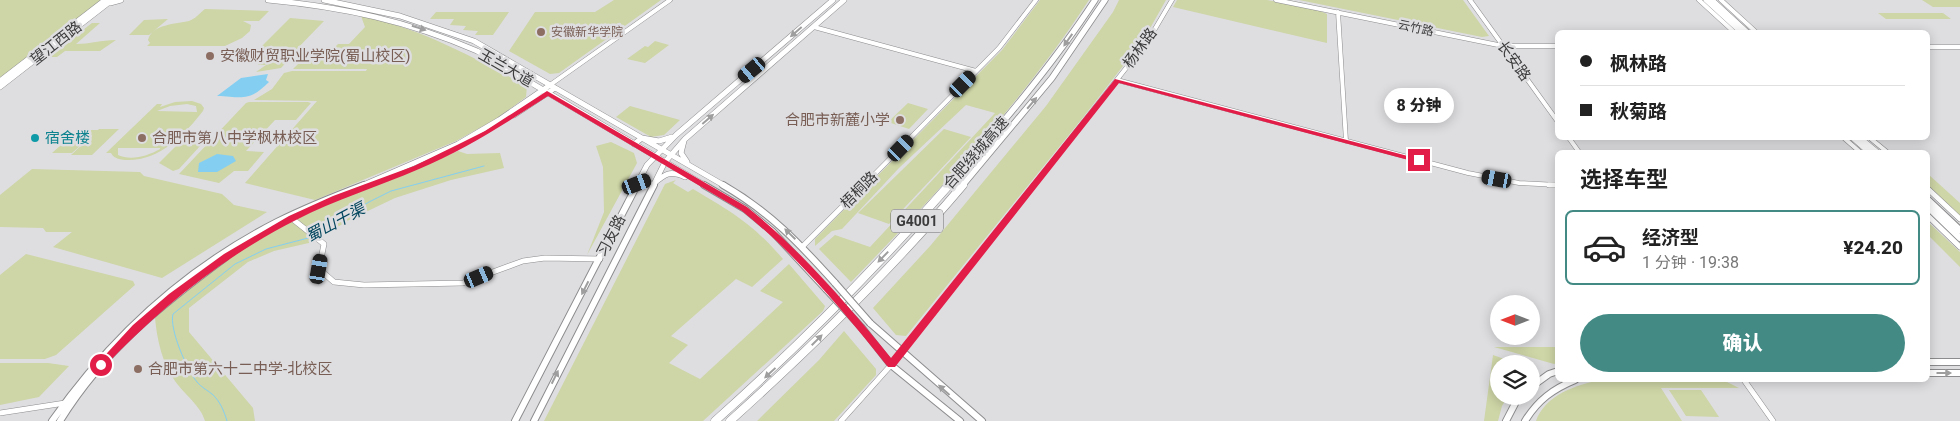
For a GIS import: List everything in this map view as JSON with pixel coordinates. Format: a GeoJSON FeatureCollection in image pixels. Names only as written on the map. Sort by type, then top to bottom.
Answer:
{"type":"FeatureCollection","features":[{"type":"Feature","properties":{"kind":"highway","name":"合肥绕城高速"},"geometry":{"type":"LineString","coordinates":[[715,421],[770,374],[908,232],[1041,78],[1095,0]]}},
{"type":"Feature","properties":{"kind":"highway","name":"合肥绕城高速"},"geometry":{"type":"LineString","coordinates":[[730,421],[777,380],[919,237],[1052,78],[1106,0]]}},
{"type":"Feature","properties":{"kind":"main road","name":"望江西路"},"geometry":{"type":"LineString","coordinates":[[0,87],[98,8],[105,0]]}},
{"type":"Feature","properties":{"kind":"main road","name":"望江西路"},"geometry":{"type":"LineString","coordinates":[[0,81],[110,0]]}},
{"type":"Feature","properties":{"kind":"main road"},"geometry":{"type":"LineString","coordinates":[[98,8],[121,0]]}},
{"type":"Feature","properties":{"kind":"main road","name":"玉兰大道"},"geometry":{"type":"LineString","coordinates":[[268,0],[340,8],[383,16],[441,34],[477,51],[745,209],[772,231],[862,328],[891,365],[960,421]]}},
{"type":"Feature","properties":{"kind":"main road","name":"玉兰大道"},"geometry":{"type":"LineString","coordinates":[[324,0],[393,13],[444,28],[474,41],[688,164],[763,210],[802,247],[870,323],[982,421]]}},
{"type":"Feature","properties":{"kind":"main road","name":"习友路"},"geometry":{"type":"LineString","coordinates":[[515,421],[647,165],[676,135],[833,0]]}},
{"type":"Feature","properties":{"kind":"main road","name":"习友路"},"geometry":{"type":"LineString","coordinates":[[534,421],[665,162],[685,139],[844,0]]}},
{"type":"Feature","properties":{"kind":"main road"},"geometry":{"type":"LineString","coordinates":[[1706,0],[1732,24],[1742,30]]}},
{"type":"Feature","properties":{"kind":"main road"},"geometry":{"type":"LineString","coordinates":[[1712,0],[1742,30]]}},
{"type":"Feature","properties":{"kind":"main road"},"geometry":{"type":"LineString","coordinates":[[52,421],[64,403],[108,349],[158,302],[207,265],[291,217],[335,198],[416,168],[460,147],[488,132],[553,86]]}},
{"type":"Feature","properties":{"kind":"main road"},"geometry":{"type":"LineString","coordinates":[[634,144],[642,138],[659,141],[676,135]]}},
{"type":"Feature","properties":{"kind":"main road"},"geometry":{"type":"LineString","coordinates":[[685,139],[681,153],[688,164]]}},
{"type":"Feature","properties":{"kind":"main road"},"geometry":{"type":"LineString","coordinates":[[1855,140],[1867,150]]}},
{"type":"Feature","properties":{"kind":"main road"},"geometry":{"type":"LineString","coordinates":[[1862,140],[1875,150]]}},
{"type":"Feature","properties":{"kind":"main road"},"geometry":{"type":"LineString","coordinates":[[640,148],[646,156],[647,165]]}},
{"type":"Feature","properties":{"kind":"main road"},"geometry":{"type":"LineString","coordinates":[[687,175],[697,170]]}},
{"type":"Feature","properties":{"kind":"main road"},"geometry":{"type":"LineString","coordinates":[[637,184],[647,181],[652,185],[665,174],[676,173],[695,179]]}},
{"type":"Feature","properties":{"kind":"main road"},"geometry":{"type":"LineString","coordinates":[[1930,202],[1960,228]]}},
{"type":"Feature","properties":{"kind":"main road"},"geometry":{"type":"LineString","coordinates":[[1930,210],[1960,238]]}},
{"type":"Feature","properties":{"kind":"main road"},"geometry":{"type":"LineString","coordinates":[[60,421],[71,402],[101,365],[136,328],[172,296],[227,256],[291,217]]}},
{"type":"Feature","properties":{"kind":"main road"},"geometry":{"type":"LineString","coordinates":[[1930,362],[1960,362]]}},
{"type":"Feature","properties":{"kind":"main road"},"geometry":{"type":"LineString","coordinates":[[1540,380],[1555,372]]}},
{"type":"Feature","properties":{"kind":"main road"},"geometry":{"type":"LineString","coordinates":[[1930,373],[1960,373]]}},
{"type":"Feature","properties":{"kind":"main road"},"geometry":{"type":"LineString","coordinates":[[1525,421],[1534,406],[1553,389],[1570,382]]}},
{"type":"Feature","properties":{"kind":"main road"},"geometry":{"type":"LineString","coordinates":[[1506,421],[1514,405]]}},
{"type":"Feature","properties":{"kind":"street"},"geometry":{"type":"LineString","coordinates":[[553,86],[670,0]]}},
{"type":"Feature","properties":{"kind":"street","name":"梧桐路"},"geometry":{"type":"LineString","coordinates":[[802,247],[999,48],[1036,0]]}},
{"type":"Feature","properties":{"kind":"street","name":"杨林路"},"geometry":{"type":"LineString","coordinates":[[841,421],[902,352],[1117,80],[1149,39],[1172,0]]}},
{"type":"Feature","properties":{"kind":"street","name":"云竹路"},"geometry":{"type":"LineString","coordinates":[[1276,0],[1503,46],[1555,46]]}},
{"type":"Feature","properties":{"kind":"street","name":"长安路"},"geometry":{"type":"LineString","coordinates":[[1470,0],[1555,118]]}},
{"type":"Feature","properties":{"kind":"street"},"geometry":{"type":"LineString","coordinates":[[1699,0],[1732,30]]}},
{"type":"Feature","properties":{"kind":"street"},"geometry":{"type":"LineString","coordinates":[[1721,0],[1754,30]]}},
{"type":"Feature","properties":{"kind":"street"},"geometry":{"type":"LineString","coordinates":[[1338,12],[1346,141]]}},
{"type":"Feature","properties":{"kind":"street"},"geometry":{"type":"LineString","coordinates":[[1713,13],[1732,24]]}},
{"type":"Feature","properties":{"kind":"street"},"geometry":{"type":"LineString","coordinates":[[1737,15],[1742,30]]}},
{"type":"Feature","properties":{"kind":"street"},"geometry":{"type":"LineString","coordinates":[[814,27],[976,72]]}},
{"type":"Feature","properties":{"kind":"street"},"geometry":{"type":"LineString","coordinates":[[1930,47],[1960,47]]}},
{"type":"Feature","properties":{"kind":"street"},"geometry":{"type":"LineString","coordinates":[[1117,80],[1468,173],[1519,183],[1555,185]]}},
{"type":"Feature","properties":{"kind":"street"},"geometry":{"type":"LineString","coordinates":[[1571,140],[1578,150]]}},
{"type":"Feature","properties":{"kind":"street"},"geometry":{"type":"LineString","coordinates":[[1846,140],[1858,150]]}},
{"type":"Feature","properties":{"kind":"street"},"geometry":{"type":"LineString","coordinates":[[1872,140],[1883,150]]}},
{"type":"Feature","properties":{"kind":"street"},"geometry":{"type":"LineString","coordinates":[[1930,191],[1960,219]]}},
{"type":"Feature","properties":{"kind":"street"},"geometry":{"type":"LineString","coordinates":[[1930,195],[1941,202]]}},
{"type":"Feature","properties":{"kind":"street"},"geometry":{"type":"LineString","coordinates":[[1930,212],[1938,226]]}},
{"type":"Feature","properties":{"kind":"street"},"geometry":{"type":"LineString","coordinates":[[291,217],[324,244],[319,269],[334,282],[364,285],[463,283],[523,261],[545,258],[600,259]]}},
{"type":"Feature","properties":{"kind":"street"},"geometry":{"type":"LineString","coordinates":[[1930,218],[1960,247]]}},
{"type":"Feature","properties":{"kind":"street"},"geometry":{"type":"LineString","coordinates":[[1745,382],[1773,421]]}},
{"type":"Feature","properties":{"kind":"street"},"geometry":{"type":"LineString","coordinates":[[0,412],[71,402]]}},
{"type":"Feature","properties":{"kind":"green space"},"geometry":{"type":"Polygon","coordinates":[[[0,0],[105,0],[0,81],[0,0]]]}},
{"type":"Feature","properties":{"kind":"green space"},"geometry":{"type":"Polygon","coordinates":[[[614,0],[661,0],[559,73],[550,74],[509,51],[535,12],[595,12],[614,0]]]}},
{"type":"Feature","properties":{"kind":"green space"},"geometry":{"type":"Polygon","coordinates":[[[1040,0],[1089,0],[1035,75],[977,147],[851,282],[819,249],[835,235],[870,247],[995,113],[966,105],[899,168],[842,229],[832,231],[815,246],[815,239],[1002,50],[1040,0]]]}},
{"type":"Feature","properties":{"kind":"green space"},"geometry":{"type":"Polygon","coordinates":[[[1119,0],[1166,0],[1144,39],[1081,120],[906,336],[896,335],[873,308],[931,245],[1046,106],[1113,12],[1119,0]]]}},
{"type":"Feature","properties":{"kind":"green space"},"geometry":{"type":"Polygon","coordinates":[[[1177,0],[1267,0],[1320,11],[1327,14],[1327,43],[1173,7],[1177,0]]]}},
{"type":"Feature","properties":{"kind":"green space"},"geometry":{"type":"Polygon","coordinates":[[[1299,0],[1463,0],[1489,36],[1482,37],[1299,0]]]}},
{"type":"Feature","properties":{"kind":"green space"},"geometry":{"type":"Polygon","coordinates":[[[1922,0],[1960,0],[1960,7],[1933,7],[1922,0]]]}},
{"type":"Feature","properties":{"kind":"green space"},"geometry":{"type":"Polygon","coordinates":[[[205,9],[269,11],[259,21],[243,21],[251,25],[250,31],[242,38],[225,46],[147,46],[150,43],[148,40],[150,35],[154,31],[165,26],[189,21],[205,9]]]}},
{"type":"Feature","properties":{"kind":"green space"},"geometry":{"type":"Polygon","coordinates":[[[436,12],[509,12],[493,35],[475,35],[478,31],[463,30],[466,26],[450,25],[454,19],[430,19],[436,12]]]}},
{"type":"Feature","properties":{"kind":"green space"},"geometry":{"type":"Polygon","coordinates":[[[1878,13],[1943,13],[1951,19],[1886,19],[1878,13]]]}},
{"type":"Feature","properties":{"kind":"green space"},"geometry":{"type":"Polygon","coordinates":[[[361,16],[405,28],[447,45],[527,86],[526,97],[496,119],[456,141],[315,200],[245,183],[317,101],[254,100],[272,89],[284,73],[292,71],[366,71],[367,69],[293,69],[308,54],[328,54],[338,44],[349,44],[365,27],[361,16]]]}},
{"type":"Feature","properties":{"kind":"green space"},"geometry":{"type":"Polygon","coordinates":[[[290,18],[324,21],[294,52],[257,51],[290,18]]]}},
{"type":"Feature","properties":{"kind":"green space"},"geometry":{"type":"Polygon","coordinates":[[[168,19],[149,35],[129,35],[144,20],[168,19]]]}},
{"type":"Feature","properties":{"kind":"green space"},"geometry":{"type":"Polygon","coordinates":[[[92,23],[100,23],[76,44],[116,40],[100,51],[65,51],[57,57],[48,57],[92,23]]]}},
{"type":"Feature","properties":{"kind":"green space"},"geometry":{"type":"Polygon","coordinates":[[[655,41],[669,45],[645,63],[627,59],[645,46],[648,47],[655,41]]]}},
{"type":"Feature","properties":{"kind":"green space"},"geometry":{"type":"Polygon","coordinates":[[[262,54],[294,54],[281,68],[256,72],[266,65],[258,65],[264,58],[258,58],[262,54]]]}},
{"type":"Feature","properties":{"kind":"green space"},"geometry":{"type":"Polygon","coordinates":[[[192,101],[201,104],[204,108],[188,129],[171,144],[151,156],[140,159],[120,159],[114,157],[111,153],[106,153],[157,104],[162,104],[160,107],[175,102],[192,101]],[[187,104],[170,106],[157,111],[197,112],[196,106],[187,104]],[[118,148],[118,155],[128,158],[145,156],[160,149],[160,148],[118,148]]]}},
{"type":"Feature","properties":{"kind":"green space"},"geometry":{"type":"Polygon","coordinates":[[[246,103],[311,103],[296,120],[275,120],[246,151],[264,152],[248,171],[234,171],[219,183],[179,174],[246,103]]]}},
{"type":"Feature","properties":{"kind":"green space"},"geometry":{"type":"Polygon","coordinates":[[[908,103],[928,109],[909,129],[888,122],[908,103]]]}},
{"type":"Feature","properties":{"kind":"green space"},"geometry":{"type":"Polygon","coordinates":[[[630,106],[680,120],[664,135],[651,137],[616,117],[630,106]]]}},
{"type":"Feature","properties":{"kind":"green space"},"geometry":{"type":"Polygon","coordinates":[[[99,129],[119,129],[92,155],[71,155],[99,129]]]}},
{"type":"Feature","properties":{"kind":"green space"},"geometry":{"type":"Polygon","coordinates":[[[944,129],[971,137],[889,224],[858,213],[944,129]]]}},
{"type":"Feature","properties":{"kind":"green space"},"geometry":{"type":"Polygon","coordinates":[[[78,130],[98,130],[72,153],[52,153],[78,130]]]}},
{"type":"Feature","properties":{"kind":"green space"},"geometry":{"type":"Polygon","coordinates":[[[212,133],[179,169],[173,171],[159,163],[188,134],[212,133]]]}},
{"type":"Feature","properties":{"kind":"green space"},"geometry":{"type":"Polygon","coordinates":[[[611,142],[634,153],[637,163],[587,255],[604,212],[603,167],[596,146],[611,142]]]}},
{"type":"Feature","properties":{"kind":"green space"},"geometry":{"type":"Polygon","coordinates":[[[458,151],[467,154],[500,153],[504,168],[451,180],[395,198],[349,220],[313,242],[274,251],[248,262],[189,308],[189,332],[253,408],[255,421],[205,421],[200,410],[170,374],[163,359],[155,318],[190,287],[228,259],[267,234],[327,205],[458,151]]]}},
{"type":"Feature","properties":{"kind":"green space"},"geometry":{"type":"Polygon","coordinates":[[[32,169],[140,172],[144,176],[222,194],[234,205],[267,212],[162,278],[53,247],[72,232],[46,232],[43,228],[0,227],[0,195],[32,169]]]}},
{"type":"Feature","properties":{"kind":"green space"},"geometry":{"type":"Polygon","coordinates":[[[1930,176],[1960,203],[1960,216],[1930,188],[1930,176]]]}},
{"type":"Feature","properties":{"kind":"green space"},"geometry":{"type":"Polygon","coordinates":[[[676,180],[673,183],[688,192],[693,189],[752,228],[783,259],[752,287],[736,279],[671,336],[688,345],[669,363],[700,379],[783,302],[760,291],[789,264],[825,306],[823,311],[703,421],[544,421],[665,184],[676,180]]]}},
{"type":"Feature","properties":{"kind":"green space"},"geometry":{"type":"Polygon","coordinates":[[[1930,224],[1960,252],[1960,267],[1930,237],[1930,224]]]}},
{"type":"Feature","properties":{"kind":"green space"},"geometry":{"type":"Polygon","coordinates":[[[26,254],[133,281],[135,285],[56,355],[45,359],[0,359],[0,275],[26,254]]]}},
{"type":"Feature","properties":{"kind":"green space"},"geometry":{"type":"Polygon","coordinates":[[[844,331],[876,369],[876,375],[834,421],[757,421],[819,360],[844,331]]]}},
{"type":"Feature","properties":{"kind":"green space"},"geometry":{"type":"Polygon","coordinates":[[[1494,347],[1555,347],[1555,364],[1540,360],[1540,355],[1522,355],[1494,347]]]}},
{"type":"Feature","properties":{"kind":"green space"},"geometry":{"type":"Polygon","coordinates":[[[0,363],[48,363],[69,366],[39,397],[0,405],[0,363]]]}},
{"type":"Feature","properties":{"kind":"green space"},"geometry":{"type":"Polygon","coordinates":[[[1490,377],[1490,405],[1503,405],[1498,421],[1484,421],[1490,377]]]}},
{"type":"Feature","properties":{"kind":"green space"},"geometry":{"type":"Polygon","coordinates":[[[1592,382],[1727,382],[1739,388],[1661,388],[1682,421],[1536,421],[1540,412],[1554,398],[1582,384],[1592,382]]]}},
{"type":"Feature","properties":{"kind":"green space"},"geometry":{"type":"Polygon","coordinates":[[[1669,390],[1701,390],[1719,417],[1686,416],[1669,390]]]}},
{"type":"Feature","properties":{"kind":"water"},"geometry":{"type":"Polygon","coordinates":[[[268,74],[266,80],[269,82],[256,93],[245,97],[217,96],[241,78],[268,74]]]}},
{"type":"Feature","properties":{"kind":"water"},"geometry":{"type":"Polygon","coordinates":[[[217,154],[233,156],[236,161],[217,172],[198,172],[199,163],[217,154]]]}},
{"type":"Feature","properties":{"kind":"waterway","name":"蜀山干渠"},"geometry":{"type":"LineString","coordinates":[[315,235],[369,202],[391,191],[484,166]]}},
{"type":"Feature","properties":{"kind":"waterway","name":"蜀山干渠"},"geometry":{"type":"LineString","coordinates":[[227,421],[217,400],[199,384],[188,368],[176,339],[172,321],[173,314],[235,264],[266,249],[312,237]]}},
{"type":"Feature","properties":{"kind":"place","name":"安徽新华学院"},"geometry":{"type":"Point","coordinates":[541,32]}},
{"type":"Feature","properties":{"kind":"place","name":"安徽财贸职业学院(蜀山校区)"},"geometry":{"type":"Point","coordinates":[210,56]}},
{"type":"Feature","properties":{"kind":"place","name":"合肥市新麓小学"},"geometry":{"type":"Point","coordinates":[900,120]}},
{"type":"Feature","properties":{"kind":"place","name":"宿舍楼"},"geometry":{"type":"Point","coordinates":[35,138]}},
{"type":"Feature","properties":{"kind":"place","name":"合肥市第八中学枫林校区"},"geometry":{"type":"Point","coordinates":[142,138]}},
{"type":"Feature","properties":{"kind":"place","name":"合肥市第六十二中学-北校区"},"geometry":{"type":"Point","coordinates":[138,369]}},
{"type":"Feature","properties":{"kind":"route"},"geometry":{"type":"LineString","coordinates":[[101,365],[136,328],[172,296],[227,256],[292,218],[335,198],[416,168],[460,147],[488,132],[547,93],[745,209],[787,246],[862,328],[891,365],[1117,80],[1419,160]]}}]}
